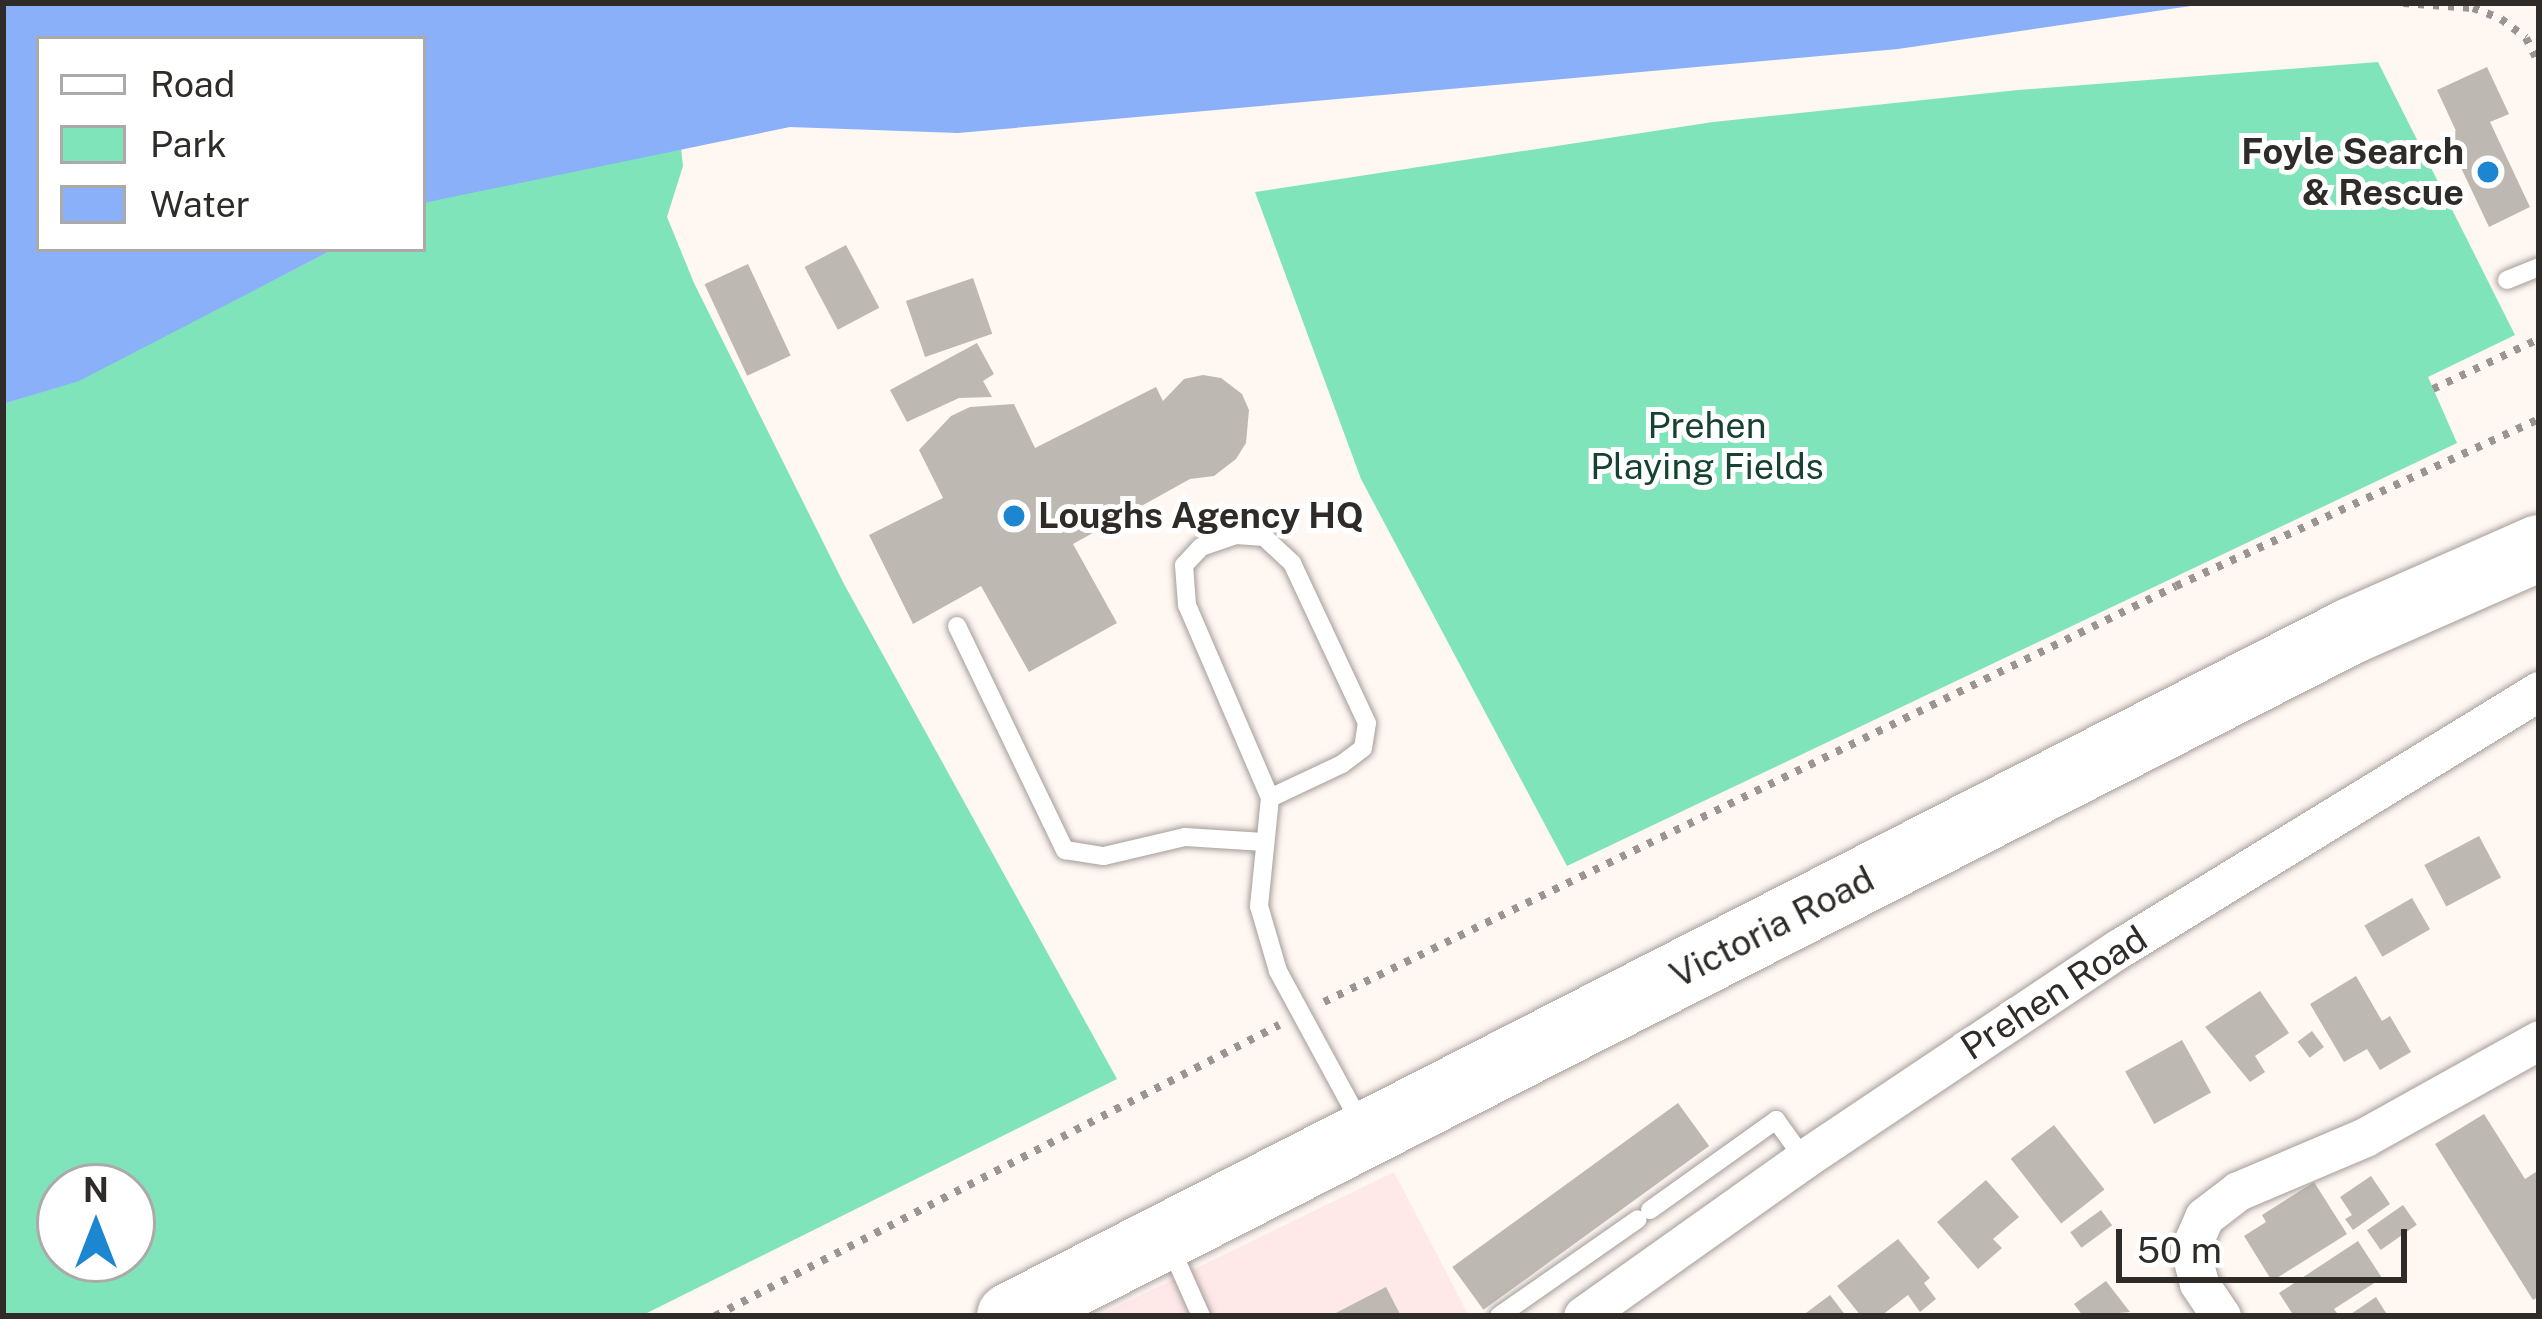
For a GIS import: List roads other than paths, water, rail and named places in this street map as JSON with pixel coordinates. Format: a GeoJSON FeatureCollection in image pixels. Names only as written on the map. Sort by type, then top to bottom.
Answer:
{"type":"FeatureCollection","features":[{"type":"Feature","properties":{"kind":"highway","name":"Victoria Road"},"geometry":{"type":"LineString","coordinates":[[1010,1316],[2351,631],[2539,548]]}},
{"type":"Feature","properties":{"kind":"street","name":"Prehen Road"},"geometry":{"type":"LineString","coordinates":[[1583,1316],[1804,1159],[2117,949],[2539,692]]}},
{"type":"Feature","properties":{"kind":"street"},"geometry":{"type":"LineString","coordinates":[[2221,1316],[2199,1283],[2190,1249],[2204,1217],[2238,1191],[2365,1137],[2539,1040]]}},
{"type":"Feature","properties":{"kind":"lane"},"geometry":{"type":"LineString","coordinates":[[2507,280],[2539,267]]}},
{"type":"Feature","properties":{"kind":"lane"},"geometry":{"type":"LineString","coordinates":[[1270,798],[1342,764],[1363,748],[1367,723],[1292,563],[1264,537],[1236,536],[1201,547],[1184,565],[1186,605],[1270,798],[1259,906],[1278,971],[1367,1135]]}},
{"type":"Feature","properties":{"kind":"lane"},"geometry":{"type":"LineString","coordinates":[[957,626],[1065,850],[1104,856],[1185,837],[1264,842]]}},
{"type":"Feature","properties":{"kind":"lane"},"geometry":{"type":"LineString","coordinates":[[1499,1316],[1528,1308],[1612,1237],[1776,1120],[1804,1159]]}},
{"type":"Feature","properties":{"kind":"lane"},"geometry":{"type":"LineString","coordinates":[[1692,1180],[1719,1220]]}},
{"type":"Feature","properties":{"kind":"lane"},"geometry":{"type":"LineString","coordinates":[[1165,1235],[1202,1316]]}},
{"type":"Feature","properties":{"kind":"lane"},"geometry":{"type":"LineString","coordinates":[[1612,1237],[1640,1276]]}},
{"type":"Feature","properties":{"kind":"water"},"geometry":{"type":"Polygon","coordinates":[[[3,3],[2211,3],[1898,49],[958,133],[790,127],[426,202],[426,36],[36,36],[36,252],[328,252],[79,381],[3,404],[3,3]]]}},
{"type":"Feature","properties":{"kind":"place","name":"Foyle Search & Rescue"},"geometry":{"type":"Point","coordinates":[2488,172]}},
{"type":"Feature","properties":{"kind":"place","name":"Loughs Agency HQ"},"geometry":{"type":"Point","coordinates":[1014,516]}},
{"type":"Feature","properties":{"kind":"park label","name":"Prehen Playing Fields"},"geometry":{"type":"Point","coordinates":[1707,446]}}]}
